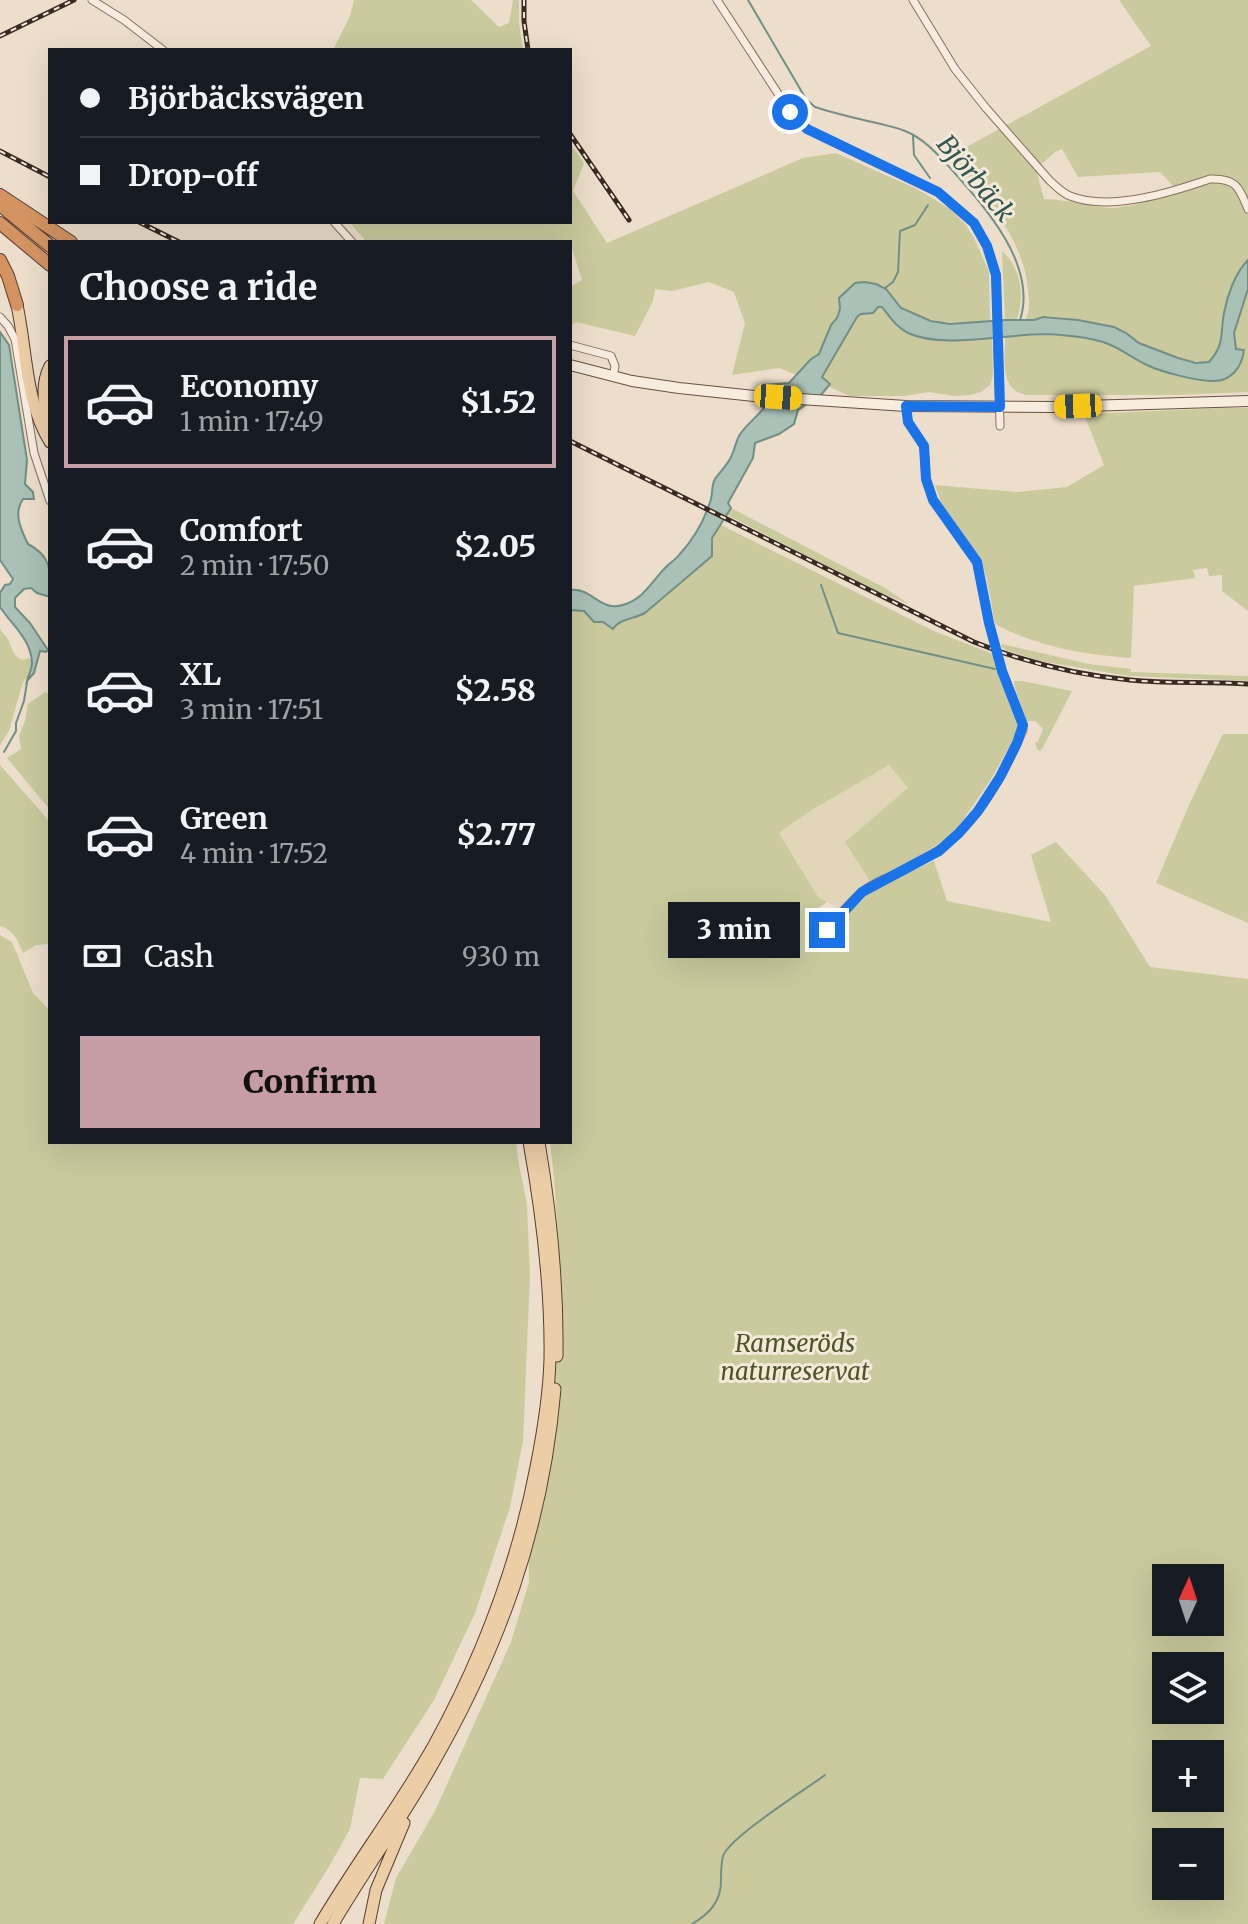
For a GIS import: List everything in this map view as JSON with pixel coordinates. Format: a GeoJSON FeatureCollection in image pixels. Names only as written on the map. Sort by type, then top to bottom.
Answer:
{"type":"FeatureCollection","features":[{"type":"Feature","properties":{"kind":"highway"},"geometry":{"type":"LineString","coordinates":[[0,195],[68,240]]}},
{"type":"Feature","properties":{"kind":"highway"},"geometry":{"type":"LineString","coordinates":[[0,205],[48,244]]}},
{"type":"Feature","properties":{"kind":"highway"},"geometry":{"type":"LineString","coordinates":[[0,223],[48,263]]}},
{"type":"Feature","properties":{"kind":"highway"},"geometry":{"type":"LineString","coordinates":[[0,260],[17,305]]}},
{"type":"Feature","properties":{"kind":"main road"},"geometry":{"type":"LineString","coordinates":[[17,305],[32,397],[48,438]]}},
{"type":"Feature","properties":{"kind":"main road"},"geometry":{"type":"LineString","coordinates":[[48,372],[44,393],[48,412]]}},
{"type":"Feature","properties":{"kind":"main road"},"geometry":{"type":"LineString","coordinates":[[320,1924],[422,1765],[457,1703],[496,1612],[525,1523],[541,1439],[550,1362],[547,1265],[529,1144]]}},
{"type":"Feature","properties":{"kind":"main road"},"geometry":{"type":"LineString","coordinates":[[369,1924],[384,1869],[500,1626],[524,1561],[543,1478],[554,1394],[558,1313],[551,1221],[539,1144]]}},
{"type":"Feature","properties":{"kind":"main road"},"geometry":{"type":"LineString","coordinates":[[333,1924],[430,1769]]}},
{"type":"Feature","properties":{"kind":"street"},"geometry":{"type":"LineString","coordinates":[[92,0],[160,48]]}},
{"type":"Feature","properties":{"kind":"street"},"geometry":{"type":"LineString","coordinates":[[717,0],[790,112],[807,129],[938,192],[974,223],[987,246],[996,275],[1000,426]]}},
{"type":"Feature","properties":{"kind":"street"},"geometry":{"type":"LineString","coordinates":[[913,0],[955,69],[1060,190],[1070,196],[1098,202],[1113,201],[1161,195],[1218,178],[1230,180],[1238,186],[1248,209]]}},
{"type":"Feature","properties":{"kind":"street"},"geometry":{"type":"LineString","coordinates":[[336,224],[350,240]]}},
{"type":"Feature","properties":{"kind":"street"},"geometry":{"type":"LineString","coordinates":[[0,317],[15,339],[34,453],[48,495]]}},
{"type":"Feature","properties":{"kind":"street"},"geometry":{"type":"LineString","coordinates":[[572,346],[611,356],[615,366],[613,377]]}},
{"type":"Feature","properties":{"kind":"street"},"geometry":{"type":"LineString","coordinates":[[572,366],[613,377],[679,388],[906,406],[1248,401]]}},
{"type":"Feature","properties":{"kind":"street"},"geometry":{"type":"LineString","coordinates":[[827,930],[862,892],[939,851],[959,833],[1000,777],[1023,730],[1002,671],[977,562],[933,500],[926,479],[924,446],[908,422],[906,406]]}},
{"type":"Feature","properties":{"kind":"shaded area"},"geometry":{"type":"Polygon","coordinates":[[[1248,260],[1248,289],[1234,333],[1236,349],[1244,350],[1243,356],[1238,368],[1219,381],[1179,376],[1141,362],[1109,344],[1087,338],[1043,334],[942,340],[908,333],[882,307],[873,313],[861,314],[822,377],[830,384],[821,395],[798,410],[794,424],[779,434],[755,443],[753,458],[728,503],[731,508],[712,538],[712,556],[645,613],[623,621],[613,629],[603,622],[594,622],[584,611],[572,610],[572,590],[585,592],[610,606],[633,601],[677,557],[701,523],[714,482],[730,459],[739,436],[767,404],[759,389],[763,385],[789,383],[819,354],[837,318],[839,298],[855,283],[876,284],[886,289],[901,308],[931,321],[950,324],[1043,317],[1078,320],[1114,327],[1139,343],[1196,363],[1209,362],[1218,350],[1229,292],[1248,260]]]}},
{"type":"Feature","properties":{"kind":"shaded area"},"geometry":{"type":"Polygon","coordinates":[[[0,332],[9,345],[27,460],[25,484],[33,492],[34,499],[23,499],[19,522],[28,544],[42,554],[48,566],[48,596],[31,588],[24,589],[15,598],[15,607],[48,650],[40,651],[34,673],[27,681],[31,654],[0,607],[0,593],[13,579],[0,560],[0,332]]]}},
{"type":"Feature","properties":{"kind":"shaded area"},"geometry":{"type":"Polygon","coordinates":[[[889,765],[908,788],[846,842],[870,881],[841,910],[818,897],[779,833],[810,811],[889,765]]]}},
{"type":"Feature","properties":{"kind":"green space"},"geometry":{"type":"Polygon","coordinates":[[[354,0],[471,0],[499,27],[509,23],[513,0],[519,0],[523,48],[334,48],[350,16],[354,0]]]}},
{"type":"Feature","properties":{"kind":"green space"},"geometry":{"type":"Polygon","coordinates":[[[1119,0],[1248,0],[1248,260],[1229,292],[1219,344],[1209,362],[1163,353],[1117,328],[1101,324],[1050,317],[1025,320],[1029,298],[1019,252],[1000,217],[950,156],[1151,46],[1119,0]],[[1062,149],[1036,169],[1044,199],[1100,207],[1133,205],[1176,189],[1160,172],[1078,177],[1062,149]]]}},
{"type":"Feature","properties":{"kind":"green space"},"geometry":{"type":"Polygon","coordinates":[[[572,146],[584,163],[573,191],[607,243],[803,158],[836,153],[917,189],[950,209],[966,225],[989,272],[990,321],[952,323],[926,318],[903,309],[881,288],[865,282],[839,297],[837,318],[819,354],[797,375],[779,368],[732,375],[745,323],[734,292],[709,282],[672,291],[655,289],[653,301],[635,336],[576,322],[572,325],[572,286],[582,280],[572,240],[365,240],[351,224],[572,224],[572,146]]]}},
{"type":"Feature","properties":{"kind":"green space"},"geometry":{"type":"Polygon","coordinates":[[[1002,251],[1020,283],[1021,301],[1017,319],[1005,320],[1002,251]]]}},
{"type":"Feature","properties":{"kind":"green space"},"geometry":{"type":"Polygon","coordinates":[[[1248,289],[1248,392],[1028,395],[1019,393],[1008,381],[1005,337],[1042,335],[1103,342],[1160,370],[1199,379],[1222,380],[1235,372],[1234,333],[1248,289]]]}},
{"type":"Feature","properties":{"kind":"green space"},"geometry":{"type":"Polygon","coordinates":[[[878,306],[902,328],[920,337],[951,340],[992,338],[993,376],[990,385],[981,392],[954,396],[929,392],[905,396],[849,396],[828,386],[822,378],[858,317],[878,306]]]}},
{"type":"Feature","properties":{"kind":"green space"},"geometry":{"type":"Polygon","coordinates":[[[1248,408],[1248,611],[1222,591],[1222,575],[1209,576],[1207,568],[1193,570],[1195,578],[1134,586],[1131,658],[1062,648],[1028,639],[995,624],[986,575],[979,558],[942,506],[935,485],[1017,492],[1067,487],[1104,465],[1084,414],[1248,408]]]}},
{"type":"Feature","properties":{"kind":"green space"},"geometry":{"type":"Polygon","coordinates":[[[731,508],[885,588],[909,604],[876,591],[727,515],[731,508]]]}},
{"type":"Feature","properties":{"kind":"green space","name":"Ramseröds naturreservat"},"geometry":{"type":"Polygon","coordinates":[[[721,525],[934,631],[993,654],[1020,727],[990,781],[953,834],[903,867],[870,881],[845,842],[908,788],[889,765],[810,811],[779,833],[818,897],[827,902],[806,917],[830,942],[845,932],[848,922],[846,914],[866,893],[934,861],[947,901],[1051,922],[1031,855],[1056,842],[1105,895],[1150,967],[1248,979],[1248,1924],[384,1924],[396,1878],[435,1811],[511,1642],[529,1582],[527,1488],[558,1339],[561,1283],[550,1144],[572,1144],[572,607],[606,616],[684,579],[700,568],[721,525]]]}},
{"type":"Feature","properties":{"kind":"green space"},"geometry":{"type":"Polygon","coordinates":[[[0,629],[16,656],[23,660],[29,658],[32,663],[23,682],[9,731],[0,745],[0,629]]]}},
{"type":"Feature","properties":{"kind":"green space"},"geometry":{"type":"Polygon","coordinates":[[[1002,644],[1089,664],[1131,669],[1131,672],[1248,676],[1248,681],[1128,676],[1040,661],[1005,650],[1002,644]]]}},
{"type":"Feature","properties":{"kind":"green space"},"geometry":{"type":"Polygon","coordinates":[[[1014,681],[1072,691],[1042,749],[1038,751],[1035,743],[1043,729],[1035,721],[1026,721],[1014,681]]]}},
{"type":"Feature","properties":{"kind":"green space"},"geometry":{"type":"Polygon","coordinates":[[[45,692],[48,693],[48,808],[7,758],[21,749],[19,736],[28,704],[45,692]]]}},
{"type":"Feature","properties":{"kind":"green space"},"geometry":{"type":"Polygon","coordinates":[[[1223,734],[1248,734],[1248,923],[1156,883],[1223,734]]]}},
{"type":"Feature","properties":{"kind":"green space"},"geometry":{"type":"Polygon","coordinates":[[[0,765],[48,820],[48,944],[36,945],[23,953],[12,933],[0,926],[0,765]]]}},
{"type":"Feature","properties":{"kind":"green space"},"geometry":{"type":"Polygon","coordinates":[[[0,935],[12,942],[33,993],[48,1009],[48,1144],[516,1144],[527,1205],[530,1276],[523,1441],[510,1507],[475,1613],[434,1700],[383,1779],[360,1778],[350,1829],[293,1924],[0,1924],[0,935]]]}},
{"type":"Feature","properties":{"kind":"waterway","name":"Björbäck"},"geometry":{"type":"LineString","coordinates":[[748,0],[806,99],[815,107],[912,134],[931,148],[965,185],[993,219],[1015,259],[1022,279],[1024,300],[1020,320]]}},
{"type":"Feature","properties":{"kind":"waterway"},"geometry":{"type":"LineString","coordinates":[[913,136],[914,155],[930,178]]}},
{"type":"Feature","properties":{"kind":"waterway"},"geometry":{"type":"LineString","coordinates":[[885,288],[893,282],[898,272],[900,231],[915,225],[928,205]]}},
{"type":"Feature","properties":{"kind":"waterway"},"geometry":{"type":"LineString","coordinates":[[821,585],[838,633],[995,669]]}},
{"type":"Feature","properties":{"kind":"waterway"},"geometry":{"type":"LineString","coordinates":[[4,752],[16,731],[27,682]]}},
{"type":"Feature","properties":{"kind":"waterway"},"geometry":{"type":"LineString","coordinates":[[692,1924],[709,1912],[716,1901],[722,1859],[729,1847],[825,1775]]}},
{"type":"Feature","properties":{"kind":"railway"},"geometry":{"type":"LineString","coordinates":[[0,36],[74,0]]}},
{"type":"Feature","properties":{"kind":"railway"},"geometry":{"type":"LineString","coordinates":[[524,0],[528,48]]}},
{"type":"Feature","properties":{"kind":"railway"},"geometry":{"type":"LineString","coordinates":[[572,137],[629,220]]}},
{"type":"Feature","properties":{"kind":"railway"},"geometry":{"type":"LineString","coordinates":[[0,151],[48,176]]}},
{"type":"Feature","properties":{"kind":"railway"},"geometry":{"type":"LineString","coordinates":[[143,224],[175,240]]}},
{"type":"Feature","properties":{"kind":"railway"},"geometry":{"type":"LineString","coordinates":[[572,442],[993,649],[1050,667],[1110,678],[1248,684]]}},
{"type":"Feature","properties":{"kind":"route"},"geometry":{"type":"LineString","coordinates":[[790,112],[807,129],[938,192],[974,223],[987,246],[996,275],[1000,407],[906,406],[906,415],[924,446],[928,490],[977,562],[1002,671],[1023,725],[1000,777],[959,833],[939,851],[870,886],[827,930]]}}]}
